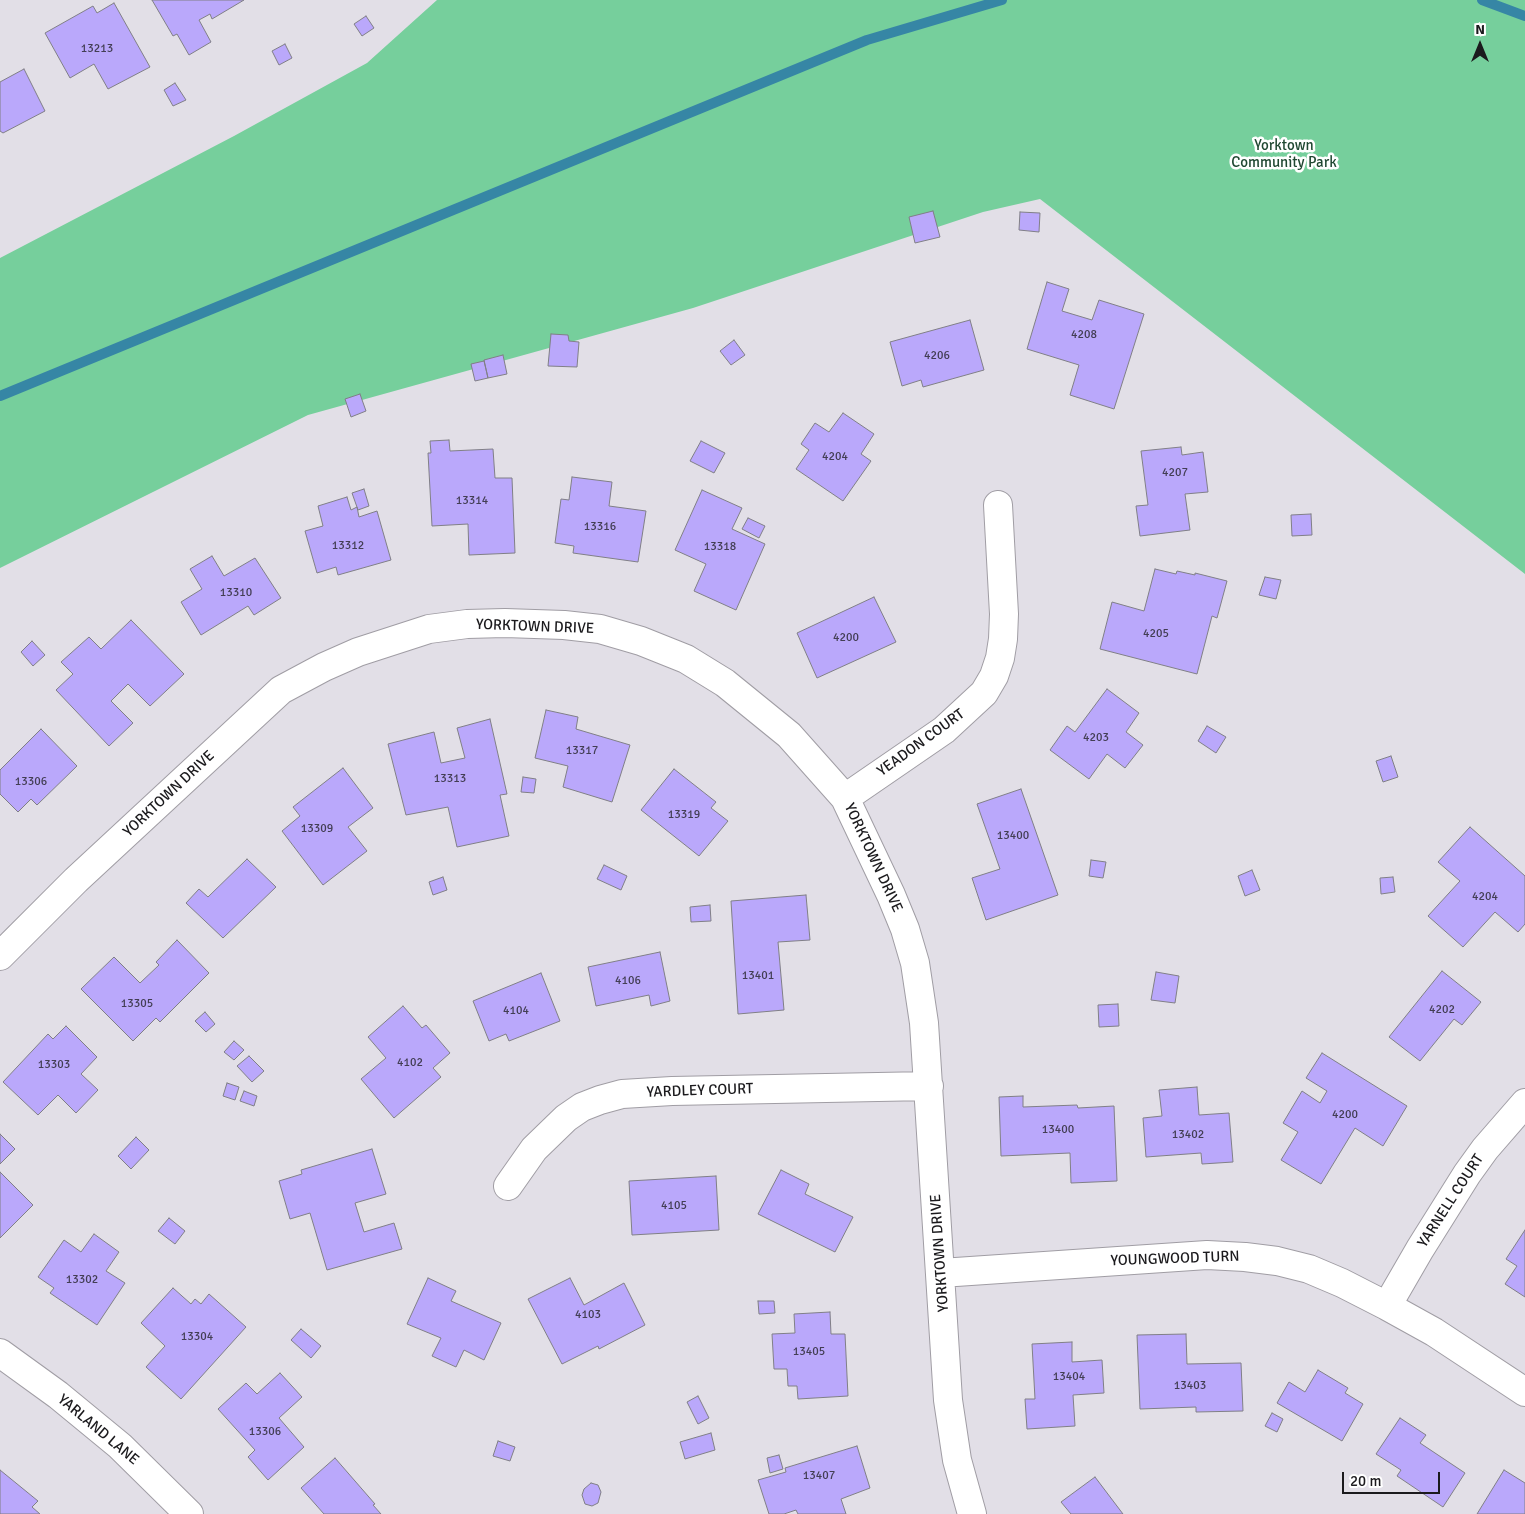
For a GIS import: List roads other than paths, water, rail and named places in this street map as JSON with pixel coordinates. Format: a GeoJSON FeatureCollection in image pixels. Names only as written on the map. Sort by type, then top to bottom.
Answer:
{"type":"FeatureCollection","features":[{"type":"Feature","properties":{"kind":"street","name":"YEADON COURT"},"geometry":{"type":"LineString","coordinates":[[845,798],[944,730],[979,698],[994,676],[1000,658],[1004,614],[998,505]]}},
{"type":"Feature","properties":{"kind":"street","name":"YORKTOWN DRIVE"},"geometry":{"type":"LineString","coordinates":[[0,956],[76,880],[281,690],[324,667],[358,652],[429,629],[467,624],[505,623],[564,625],[600,629],[640,641],[686,659],[725,683],[789,735],[845,798],[905,929],[915,963],[924,1024],[930,1086],[949,1408],[957,1460],[972,1514]]}},
{"type":"Feature","properties":{"kind":"street","name":"YARDLEY COURT"},"geometry":{"type":"LineString","coordinates":[[508,1186],[534,1149],[566,1118],[582,1107],[622,1094],[672,1091],[930,1086]]}},
{"type":"Feature","properties":{"kind":"street","name":"YARNELL COURT"},"geometry":{"type":"LineString","coordinates":[[1387,1306],[1467,1174],[1485,1149],[1525,1103]]}},
{"type":"Feature","properties":{"kind":"street","name":"YOUNGWOOD TURN"},"geometry":{"type":"LineString","coordinates":[[940,1273],[1207,1255],[1277,1261],[1309,1269],[1387,1306],[1434,1332],[1525,1392]]}},
{"type":"Feature","properties":{"kind":"street","name":"YARLAND LANE"},"geometry":{"type":"LineString","coordinates":[[0,1353],[58,1395],[120,1446],[189,1514]]}},
{"type":"Feature","properties":{"kind":"waterway"},"geometry":{"type":"LineString","coordinates":[[0,396],[867,40],[1002,0]]}},
{"type":"Feature","properties":{"kind":"waterway"},"geometry":{"type":"LineString","coordinates":[[1482,0],[1525,16]]}},
{"type":"Feature","properties":{"kind":"park label","name":"Yorktown Community Park"},"geometry":{"type":"Point","coordinates":[1284,154]}}]}
